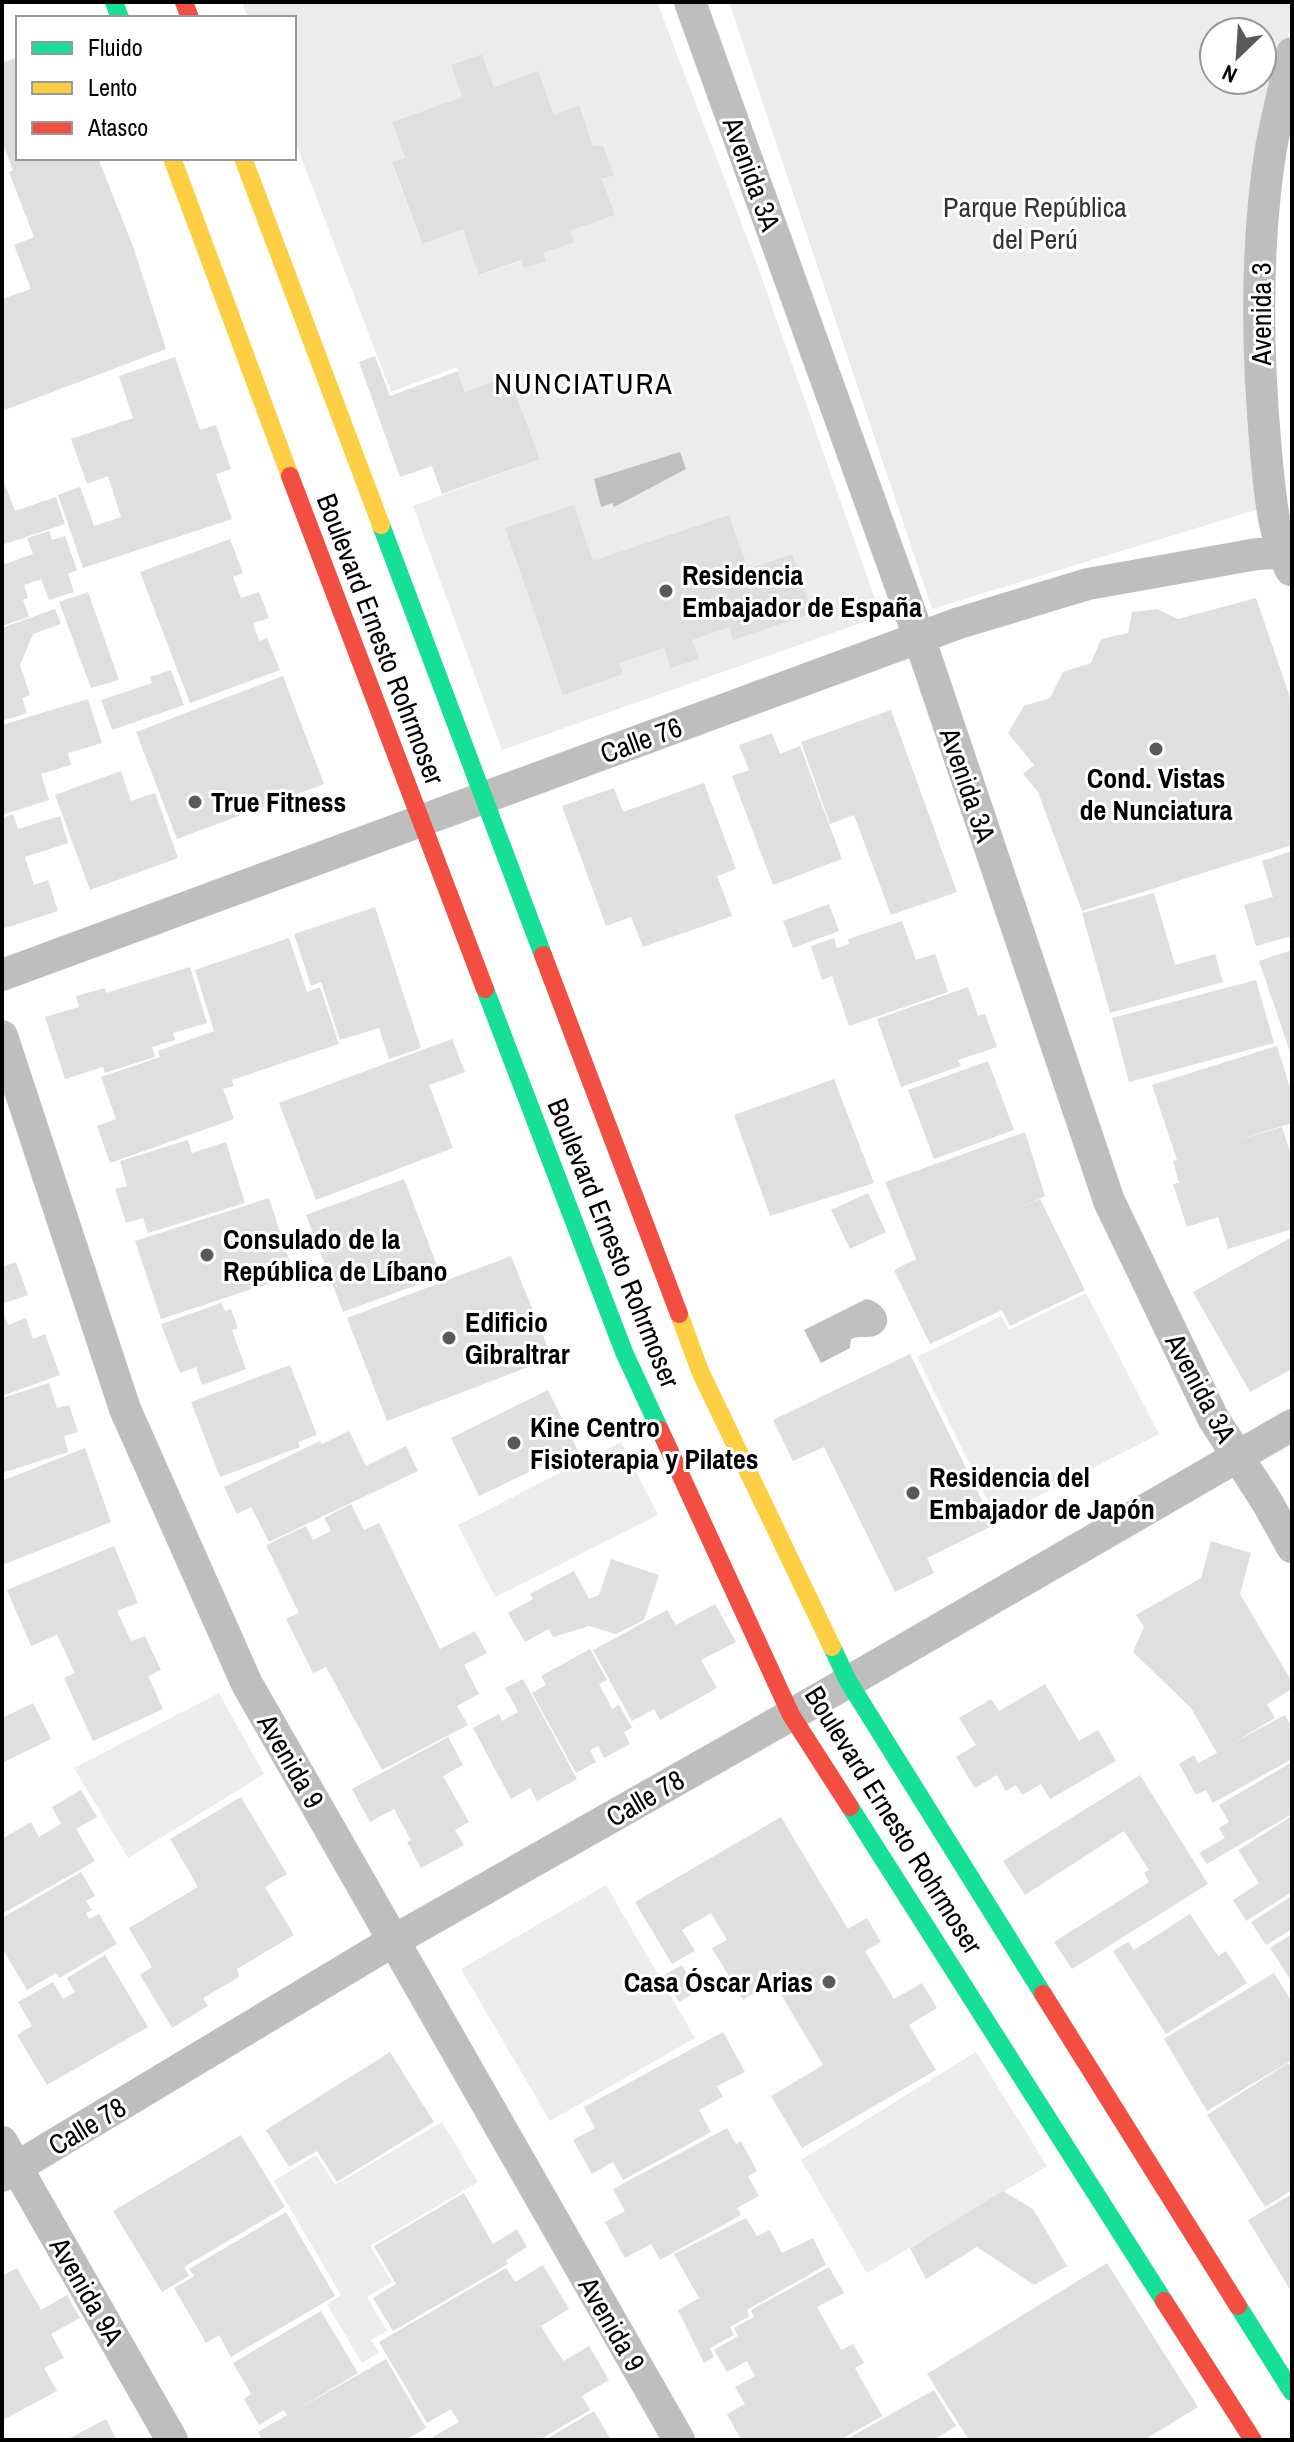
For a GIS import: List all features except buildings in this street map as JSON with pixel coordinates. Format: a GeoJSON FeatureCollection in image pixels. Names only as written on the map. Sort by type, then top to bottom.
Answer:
{"type":"FeatureCollection","features":[{"type":"Feature","properties":{"kind":"main road","name":"Boulevard Ernesto Rohrmoser"},"geometry":{"type":"LineString","coordinates":[[173,160],[420,820],[624,1352],[791,1715],[1253,2440]]}},
{"type":"Feature","properties":{"kind":"main road","name":"Boulevard Ernesto Rohrmoser"},"geometry":{"type":"LineString","coordinates":[[244,160],[700,1371],[848,1681],[1292,2392]]}},
{"type":"Feature","properties":{"kind":"street","name":"Avenida 3A"},"geometry":{"type":"LineString","coordinates":[[690,2],[919,637],[1109,1201],[1213,1418],[1292,1547]]}},
{"type":"Feature","properties":{"kind":"street","name":"Avenida 3"},"geometry":{"type":"LineString","coordinates":[[1289,559],[1273,523],[1262,409],[1260,255],[1271,149],[1292,53]]}},
{"type":"Feature","properties":{"kind":"street","name":"Calle 76"},"geometry":{"type":"LineString","coordinates":[[2,975],[919,637],[1088,584],[1257,554],[1289,559]]}},
{"type":"Feature","properties":{"kind":"street","name":"Avenida 9"},"geometry":{"type":"LineString","coordinates":[[2,1036],[125,1409],[247,1684],[679,2440]]}},
{"type":"Feature","properties":{"kind":"street","name":"Calle 78"},"geometry":{"type":"LineString","coordinates":[[7,2162],[1292,1425]]}},
{"type":"Feature","properties":{"kind":"street","name":"Avenida 9A"},"geometry":{"type":"LineString","coordinates":[[7,2162],[172,2440]]}},
{"type":"Feature","properties":{"kind":"green space"},"geometry":{"type":"Polygon","coordinates":[[[242,2],[657,2],[754,256],[881,616],[502,750],[413,506],[540,459],[509,376],[465,392],[457,367],[391,392],[296,144],[296,16],[247,16],[242,2]],[[482,54],[451,65],[462,97],[392,122],[405,158],[392,163],[421,243],[463,229],[480,275],[574,242],[570,231],[615,215],[602,179],[613,175],[603,145],[593,146],[579,106],[554,115],[538,72],[494,87],[482,54]]]}},
{"type":"Feature","properties":{"kind":"green space","name":"Parque República del Perú"},"geometry":{"type":"Polygon","coordinates":[[[729,2],[1292,2],[1292,20],[1278,80],[1278,16],[1198,16],[1198,96],[1274,96],[1261,153],[1262,508],[932,609],[729,2]]]}},
{"type":"Feature","properties":{"kind":"green space"},"geometry":{"type":"Polygon","coordinates":[[[1086,1293],[1159,1434],[996,1518],[917,1357],[1001,1316],[1009,1330],[1086,1293]]]}},
{"type":"Feature","properties":{"kind":"green space"},"geometry":{"type":"Polygon","coordinates":[[[621,1442],[658,1515],[495,1597],[458,1525],[621,1442]]]}},
{"type":"Feature","properties":{"kind":"green space"},"geometry":{"type":"Polygon","coordinates":[[[219,1693],[264,1774],[128,1858],[74,1768],[219,1693]]]}},
{"type":"Feature","properties":{"kind":"green space"},"geometry":{"type":"Polygon","coordinates":[[[606,1885],[695,2038],[550,2121],[461,1969],[606,1885]]]}},
{"type":"Feature","properties":{"kind":"green space"},"geometry":{"type":"Polygon","coordinates":[[[976,2052],[1047,2166],[867,2273],[801,2160],[976,2052]]]}},
{"type":"Feature","properties":{"kind":"green space"},"geometry":{"type":"Polygon","coordinates":[[[442,2122],[478,2182],[370,2246],[392,2282],[367,2297],[387,2331],[371,2340],[379,2352],[362,2363],[327,2304],[341,2295],[274,2181],[316,2155],[335,2185],[442,2122]]]}},
{"type":"Feature","properties":{"kind":"shaded area"},"geometry":{"type":"Polygon","coordinates":[[[680,452],[686,469],[614,507],[612,503],[601,507],[594,479],[680,452]]]}},
{"type":"Feature","properties":{"kind":"shaded area"},"geometry":{"type":"Polygon","coordinates":[[[866,1299],[879,1304],[886,1314],[883,1330],[874,1336],[851,1339],[850,1348],[821,1363],[804,1330],[866,1299]]]}},
{"type":"Feature","properties":{"kind":"traffic: fast"},"geometry":{"type":"LineString","coordinates":[[114,2],[119,16]]}},
{"type":"Feature","properties":{"kind":"traffic: fast"},"geometry":{"type":"LineString","coordinates":[[381,525],[543,955]]}},
{"type":"Feature","properties":{"kind":"traffic: fast"},"geometry":{"type":"LineString","coordinates":[[485,989],[624,1352],[660,1430]]}},
{"type":"Feature","properties":{"kind":"traffic: fast"},"geometry":{"type":"LineString","coordinates":[[832,1647],[848,1681],[1043,1994]]}},
{"type":"Feature","properties":{"kind":"traffic: fast"},"geometry":{"type":"LineString","coordinates":[[850,1807],[1164,2301]]}},
{"type":"Feature","properties":{"kind":"traffic: fast"},"geometry":{"type":"LineString","coordinates":[[1238,2306],[1292,2392]]}},
{"type":"Feature","properties":{"kind":"traffic: slow"},"geometry":{"type":"LineString","coordinates":[[173,160],[290,476]]}},
{"type":"Feature","properties":{"kind":"traffic: slow"},"geometry":{"type":"LineString","coordinates":[[244,160],[381,525]]}},
{"type":"Feature","properties":{"kind":"traffic: slow"},"geometry":{"type":"LineString","coordinates":[[679,1314],[700,1371],[832,1647]]}},
{"type":"Feature","properties":{"kind":"traffic: jam"},"geometry":{"type":"LineString","coordinates":[[184,2],[189,16]]}},
{"type":"Feature","properties":{"kind":"traffic: jam"},"geometry":{"type":"LineString","coordinates":[[290,476],[485,989]]}},
{"type":"Feature","properties":{"kind":"traffic: jam"},"geometry":{"type":"LineString","coordinates":[[543,955],[679,1314]]}},
{"type":"Feature","properties":{"kind":"traffic: jam"},"geometry":{"type":"LineString","coordinates":[[660,1430],[791,1715],[850,1807]]}},
{"type":"Feature","properties":{"kind":"traffic: jam"},"geometry":{"type":"LineString","coordinates":[[1043,1994],[1238,2306]]}},
{"type":"Feature","properties":{"kind":"traffic: jam"},"geometry":{"type":"LineString","coordinates":[[1164,2301],[1253,2440]]}},
{"type":"Feature","properties":{"kind":"place","name":"Residencia Embajador de España"},"geometry":{"type":"Point","coordinates":[666,591]}},
{"type":"Feature","properties":{"kind":"place","name":"Cond. Vistas de Nunciatura"},"geometry":{"type":"Point","coordinates":[1156,749]}},
{"type":"Feature","properties":{"kind":"place","name":"True Fitness"},"geometry":{"type":"Point","coordinates":[195,802]}},
{"type":"Feature","properties":{"kind":"place","name":"Consulado de la República de Líbano"},"geometry":{"type":"Point","coordinates":[207,1255]}},
{"type":"Feature","properties":{"kind":"place","name":"Edificio Gibraltrar"},"geometry":{"type":"Point","coordinates":[449,1338]}},
{"type":"Feature","properties":{"kind":"place","name":"Kine Centro Fisioterapia y Pilates"},"geometry":{"type":"Point","coordinates":[514,1443]}},
{"type":"Feature","properties":{"kind":"place","name":"Residencia del Embajador de Japón"},"geometry":{"type":"Point","coordinates":[913,1493]}},
{"type":"Feature","properties":{"kind":"place","name":"Casa Óscar Arias"},"geometry":{"type":"Point","coordinates":[829,1982]}},
{"type":"Feature","properties":{"kind":"district","name":"NUNCIATURA"},"geometry":{"type":"Point","coordinates":[584,383]}}]}
